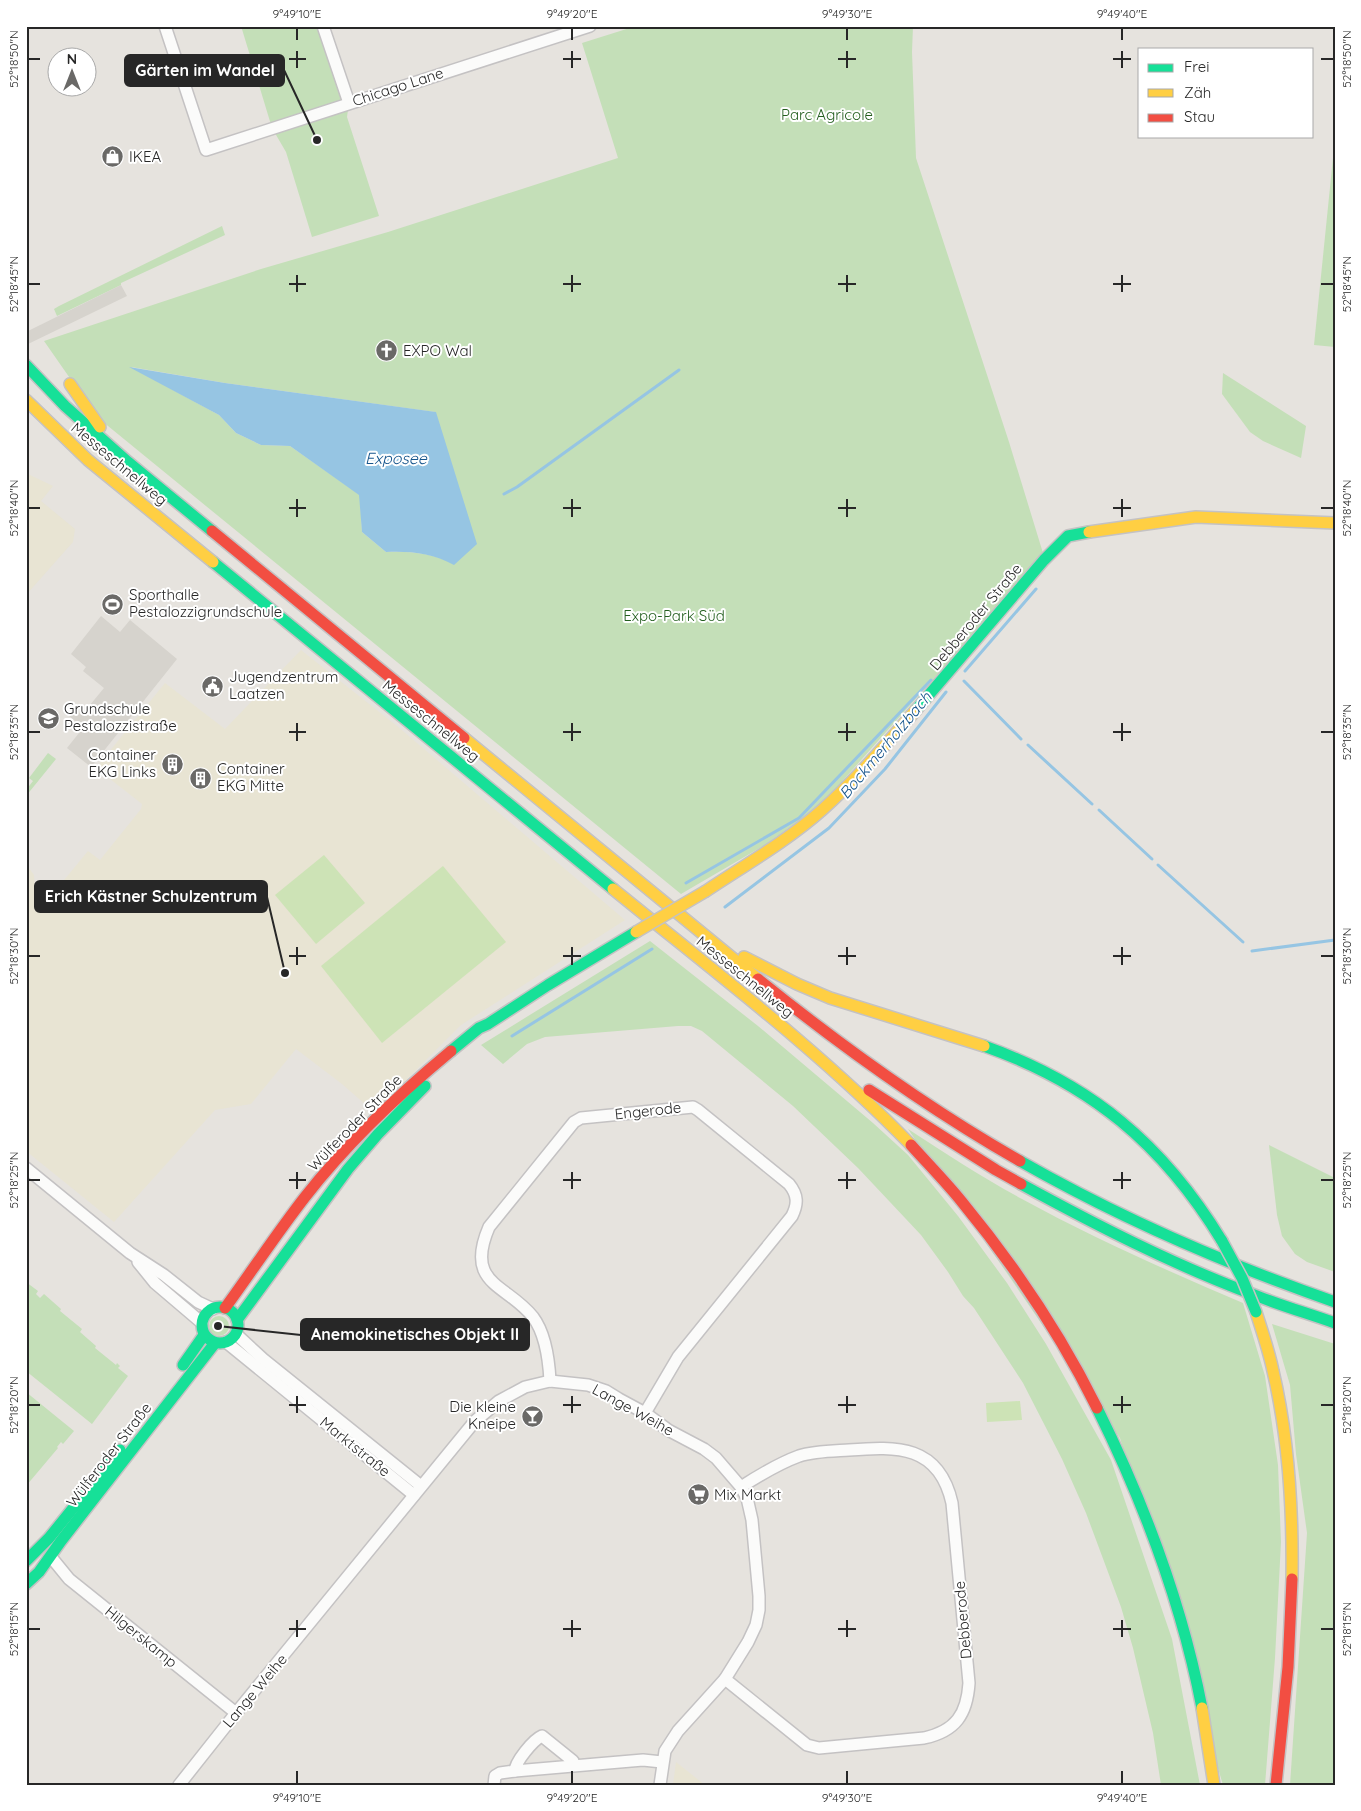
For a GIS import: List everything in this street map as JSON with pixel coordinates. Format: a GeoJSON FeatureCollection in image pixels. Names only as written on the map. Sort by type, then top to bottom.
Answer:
{"type":"FeatureCollection","features":[{"type":"Feature","properties":{"kind":"main road","name":"Messeschnellweg"},"geometry":{"type":"LineString","coordinates":[[26,365],[65,406],[128,462],[706,938]]}},
{"type":"Feature","properties":{"kind":"main road"},"geometry":{"type":"LineString","coordinates":[[70,384],[128,462]]}},
{"type":"Feature","properties":{"kind":"main road","name":"Messeschnellweg"},"geometry":{"type":"LineString","coordinates":[[26,400],[88,460],[823,1059]]}},
{"type":"Feature","properties":{"kind":"main road","name":"Debberoder Straße"},"geometry":{"type":"LineString","coordinates":[[706,891],[787,838],[828,804],[859,774],[939,684],[1044,560],[1068,536],[1101,528],[1196,517],[1335,523]]}},
{"type":"Feature","properties":{"kind":"main road","name":"Wülferoder Straße"},"geometry":{"type":"LineString","coordinates":[[219,1308],[305,1197],[356,1139],[460,1042],[548,985],[706,891]]}},
{"type":"Feature","properties":{"kind":"main road"},"geometry":{"type":"LineString","coordinates":[[706,938],[806,988],[872,1013],[1009,1056],[1059,1079],[1113,1115],[1158,1154],[1183,1182],[1203,1209],[1242,1278],[1256,1312],[1276,1378],[1288,1456],[1291,1506],[1292,1592],[1277,1782]]}},
{"type":"Feature","properties":{"kind":"main road"},"geometry":{"type":"LineString","coordinates":[[706,938],[779,997],[901,1087],[957,1124],[1034,1169],[1101,1205],[1164,1235],[1257,1275],[1335,1302]]}},
{"type":"Feature","properties":{"kind":"main road","name":"Wülferoder Straße"},"geometry":{"type":"LineString","coordinates":[[237,1320],[348,1169],[437,1073],[483,1034],[488,1024]]}},
{"type":"Feature","properties":{"kind":"main road"},"geometry":{"type":"LineString","coordinates":[[823,1059],[949,1142],[1025,1187],[1092,1223],[1157,1254],[1251,1294],[1335,1323]]}},
{"type":"Feature","properties":{"kind":"main road"},"geometry":{"type":"LineString","coordinates":[[823,1059],[914,1148],[970,1210],[1020,1278],[1064,1346],[1084,1382],[1127,1468],[1167,1574],[1195,1674],[1206,1724],[1214,1785]]}},
{"type":"Feature","properties":{"kind":"main road"},"geometry":{"type":"LineString","coordinates":[[380,1115],[388,1124]]}},
{"type":"Feature","properties":{"kind":"main road"},"geometry":{"type":"LineString","coordinates":[[219,1308],[232,1312],[237,1320],[236,1334],[220,1343],[208,1340],[204,1335],[202,1323],[206,1314],[219,1308]]}},
{"type":"Feature","properties":{"kind":"main road","name":"Wülferoder Straße"},"geometry":{"type":"LineString","coordinates":[[26,1562],[48,1538],[136,1430],[204,1335]]}},
{"type":"Feature","properties":{"kind":"main road","name":"Wülferoder Straße"},"geometry":{"type":"LineString","coordinates":[[26,1584],[39,1572],[202,1358],[220,1343]]}},
{"type":"Feature","properties":{"kind":"street","name":"Chicago Lane"},"geometry":{"type":"LineString","coordinates":[[166,26],[206,150],[562,30],[590,26]]}},
{"type":"Feature","properties":{"kind":"street"},"geometry":{"type":"LineString","coordinates":[[323,26],[349,103]]}},
{"type":"Feature","properties":{"kind":"street","name":"Engerode"},"geometry":{"type":"LineString","coordinates":[[550,1381],[550,1368],[535,1319],[529,1312],[493,1284],[483,1268],[482,1248],[489,1227],[574,1122],[581,1118],[692,1107],[789,1184],[794,1191],[796,1207],[786,1223],[678,1357],[645,1413]]}},
{"type":"Feature","properties":{"kind":"street"},"geometry":{"type":"LineString","coordinates":[[26,1168],[130,1253],[164,1275],[198,1302],[219,1308]]}},
{"type":"Feature","properties":{"kind":"street"},"geometry":{"type":"LineString","coordinates":[[130,1253],[155,1283],[202,1323]]}},
{"type":"Feature","properties":{"kind":"street","name":"Marktstraße"},"geometry":{"type":"LineString","coordinates":[[236,1334],[262,1359],[421,1486]]}},
{"type":"Feature","properties":{"kind":"street","name":"Marktstraße"},"geometry":{"type":"LineString","coordinates":[[220,1343],[414,1496]]}},
{"type":"Feature","properties":{"kind":"street","name":"Lange Weihe"},"geometry":{"type":"LineString","coordinates":[[179,1785],[475,1421],[487,1410],[516,1391],[550,1381],[588,1385],[606,1391],[645,1413],[668,1430],[716,1458],[741,1487],[747,1498],[752,1520],[759,1610],[756,1625],[726,1679],[678,1731],[664,1751],[660,1785]]}},
{"type":"Feature","properties":{"kind":"street","name":"Debberode"},"geometry":{"type":"LineString","coordinates":[[726,1679],[807,1745],[820,1748],[924,1738],[937,1735],[947,1730],[956,1722],[965,1707],[968,1696],[969,1683],[952,1503],[945,1482],[928,1462],[915,1453],[901,1449],[882,1448],[833,1451],[800,1456],[741,1487]]}},
{"type":"Feature","properties":{"kind":"street","name":"Hilgerskamp"},"geometry":{"type":"LineString","coordinates":[[51,1556],[69,1579],[236,1713]]}},
{"type":"Feature","properties":{"kind":"street"},"geometry":{"type":"LineString","coordinates":[[515,1772],[515,1766],[535,1740],[542,1736],[572,1761],[574,1766]]}},
{"type":"Feature","properties":{"kind":"street"},"geometry":{"type":"LineString","coordinates":[[494,1785],[496,1776],[500,1773],[643,1760],[662,1762]]}},
{"type":"Feature","properties":{"kind":"shaded area"},"geometry":{"type":"Polygon","coordinates":[[[121,285],[127,296],[26,345],[26,332],[121,285]]]}},
{"type":"Feature","properties":{"kind":"shaded area"},"geometry":{"type":"Polygon","coordinates":[[[26,473],[53,486],[41,501],[75,529],[73,542],[26,595],[26,473]]]}},
{"type":"Feature","properties":{"kind":"shaded area"},"geometry":{"type":"Polygon","coordinates":[[[101,616],[120,632],[130,620],[177,659],[91,767],[67,748],[83,728],[68,715],[77,705],[85,711],[104,688],[83,671],[86,667],[71,654],[101,616]]]}},
{"type":"Feature","properties":{"kind":"shaded area"},"geometry":{"type":"Polygon","coordinates":[[[301,650],[397,726],[625,920],[461,1025],[374,1112],[342,1084],[296,1049],[251,1104],[215,1110],[114,1222],[26,1151],[26,864],[34,875],[35,890],[46,902],[88,851],[100,860],[141,809],[142,804],[96,768],[165,683],[225,729],[301,650]]]}},
{"type":"Feature","properties":{"kind":"shaded area"},"geometry":{"type":"Polygon","coordinates":[[[676,1762],[705,1785],[673,1785],[676,1762]]]}},
{"type":"Feature","properties":{"kind":"green space"},"geometry":{"type":"Polygon","coordinates":[[[241,26],[323,26],[349,103],[347,117],[379,216],[312,237],[286,152],[272,128],[241,26]]]}},
{"type":"Feature","properties":{"kind":"green space","name":"Expo-Park Süd"},"geometry":{"type":"Polygon","coordinates":[[[636,26],[913,26],[912,52],[916,158],[1009,442],[1043,553],[838,786],[808,814],[765,845],[681,894],[97,417],[44,341],[261,269],[388,232],[618,158],[582,43],[636,26]],[[131,367],[219,415],[236,433],[261,445],[290,446],[360,495],[362,532],[386,552],[421,554],[437,557],[454,564],[435,412],[225,383],[131,367]]]}},
{"type":"Feature","properties":{"kind":"green space"},"geometry":{"type":"Polygon","coordinates":[[[1335,138],[1335,347],[1314,345],[1335,138]]]}},
{"type":"Feature","properties":{"kind":"green space"},"geometry":{"type":"Polygon","coordinates":[[[222,226],[225,235],[121,283],[121,285],[57,316],[54,309],[59,306],[222,226]]]}},
{"type":"Feature","properties":{"kind":"green space"},"geometry":{"type":"Polygon","coordinates":[[[1223,373],[1306,426],[1301,458],[1263,441],[1250,432],[1222,394],[1223,373]]]}},
{"type":"Feature","properties":{"kind":"green space"},"geometry":{"type":"Polygon","coordinates":[[[48,753],[56,759],[26,796],[26,790],[33,781],[29,778],[48,753]]]}},
{"type":"Feature","properties":{"kind":"green space"},"geometry":{"type":"Polygon","coordinates":[[[324,855],[365,903],[316,944],[275,895],[324,855]]]}},
{"type":"Feature","properties":{"kind":"green space"},"geometry":{"type":"Polygon","coordinates":[[[443,866],[506,942],[382,1043],[321,966],[443,866]]]}},
{"type":"Feature","properties":{"kind":"green space"},"geometry":{"type":"Polygon","coordinates":[[[650,941],[758,1026],[908,1155],[958,1216],[1007,1283],[1046,1344],[1111,1460],[1172,1639],[1200,1785],[1161,1785],[1153,1733],[1133,1648],[1121,1607],[1086,1513],[1062,1459],[1023,1383],[974,1308],[963,1296],[921,1235],[858,1168],[793,1106],[702,1031],[691,1026],[545,1037],[527,1044],[503,1064],[481,1045],[650,941]]]}},
{"type":"Feature","properties":{"kind":"green space"},"geometry":{"type":"Polygon","coordinates":[[[908,1129],[993,1183],[1049,1213],[1131,1254],[1243,1303],[1265,1376],[1278,1465],[1281,1542],[1275,1658],[1265,1785],[1223,1785],[1120,1438],[908,1129]]]}},
{"type":"Feature","properties":{"kind":"green space"},"geometry":{"type":"Polygon","coordinates":[[[1269,1145],[1335,1178],[1335,1272],[1307,1262],[1295,1254],[1282,1236],[1277,1215],[1269,1145]]]}},
{"type":"Feature","properties":{"kind":"green space"},"geometry":{"type":"Polygon","coordinates":[[[26,1282],[38,1291],[36,1294],[40,1298],[44,1294],[61,1309],[60,1311],[82,1329],[80,1332],[96,1346],[95,1348],[116,1365],[117,1363],[120,1366],[118,1368],[128,1376],[92,1424],[26,1371],[26,1282]]]}},
{"type":"Feature","properties":{"kind":"green space"},"geometry":{"type":"Polygon","coordinates":[[[215,1316],[223,1316],[229,1322],[229,1330],[223,1336],[215,1336],[209,1330],[209,1322],[215,1316]]]}},
{"type":"Feature","properties":{"kind":"green space"},"geometry":{"type":"Polygon","coordinates":[[[1272,1324],[1335,1344],[1335,1785],[1290,1785],[1307,1533],[1296,1454],[1290,1385],[1272,1324]]]}},
{"type":"Feature","properties":{"kind":"green space"},"geometry":{"type":"Polygon","coordinates":[[[26,1392],[74,1431],[63,1444],[61,1442],[26,1486],[26,1392]]]}},
{"type":"Feature","properties":{"kind":"green space"},"geometry":{"type":"Polygon","coordinates":[[[1020,1401],[1022,1420],[987,1422],[986,1403],[1020,1401]]]}},
{"type":"Feature","properties":{"kind":"water","name":"Exposee"},"geometry":{"type":"Polygon","coordinates":[[[129,367],[225,383],[436,412],[477,544],[454,565],[421,554],[386,552],[362,532],[359,495],[290,446],[261,445],[236,433],[219,415],[129,367]]]}},
{"type":"Feature","properties":{"kind":"waterway"},"geometry":{"type":"LineString","coordinates":[[504,494],[517,487],[679,370]]}},
{"type":"Feature","properties":{"kind":"waterway"},"geometry":{"type":"LineString","coordinates":[[965,671],[1036,589]]}},
{"type":"Feature","properties":{"kind":"waterway"},"geometry":{"type":"LineString","coordinates":[[686,883],[799,818],[931,680]]}},
{"type":"Feature","properties":{"kind":"waterway","name":"Bockmerholzbach"},"geometry":{"type":"LineString","coordinates":[[964,681],[1021,739]]}},
{"type":"Feature","properties":{"kind":"waterway","name":"Bockmerholzbach"},"geometry":{"type":"LineString","coordinates":[[725,907],[829,828],[885,769],[946,692]]}},
{"type":"Feature","properties":{"kind":"waterway","name":"Bockmerholzbach"},"geometry":{"type":"LineString","coordinates":[[1028,745],[1092,804]]}},
{"type":"Feature","properties":{"kind":"waterway","name":"Bockmerholzbach"},"geometry":{"type":"LineString","coordinates":[[1099,810],[1152,859]]}},
{"type":"Feature","properties":{"kind":"waterway","name":"Bockmerholzbach"},"geometry":{"type":"LineString","coordinates":[[1158,865],[1243,942]]}},
{"type":"Feature","properties":{"kind":"waterway","name":"Bockmerholzbach"},"geometry":{"type":"LineString","coordinates":[[1252,951],[1335,940]]}},
{"type":"Feature","properties":{"kind":"waterway","name":"Bockmerholzbach"},"geometry":{"type":"LineString","coordinates":[[512,1036],[652,949]]}},
{"type":"Feature","properties":{"kind":"traffic: fast"},"geometry":{"type":"LineString","coordinates":[[26,365],[65,406],[128,462],[212,531]]}},
{"type":"Feature","properties":{"kind":"traffic: fast"},"geometry":{"type":"LineString","coordinates":[[916,710],[1044,560],[1068,536],[1089,532]]}},
{"type":"Feature","properties":{"kind":"traffic: fast"},"geometry":{"type":"LineString","coordinates":[[213,562],[613,889]]}},
{"type":"Feature","properties":{"kind":"traffic: fast"},"geometry":{"type":"LineString","coordinates":[[451,1051],[479,1028],[636,932]]}},
{"type":"Feature","properties":{"kind":"traffic: fast"},"geometry":{"type":"LineString","coordinates":[[984,1046],[1023,1061],[1058,1079],[1091,1099],[1121,1121],[1175,1175],[1199,1206],[1222,1241]]}},
{"type":"Feature","properties":{"kind":"traffic: fast"},"geometry":{"type":"LineString","coordinates":[[237,1320],[348,1169],[378,1134],[425,1086]]}},
{"type":"Feature","properties":{"kind":"traffic: fast"},"geometry":{"type":"LineString","coordinates":[[1020,1161],[1096,1202],[1174,1239],[1254,1272],[1335,1302]]}},
{"type":"Feature","properties":{"kind":"traffic: fast"},"geometry":{"type":"LineString","coordinates":[[1021,1184],[1106,1229],[1193,1270],[1262,1298],[1335,1323]]}},
{"type":"Feature","properties":{"kind":"traffic: fast"},"geometry":{"type":"LineString","coordinates":[[1222,1241],[1242,1278],[1256,1312]]}},
{"type":"Feature","properties":{"kind":"traffic: fast"},"geometry":{"type":"LineString","coordinates":[[220,1307],[227,1308],[233,1312],[237,1318],[238,1325],[237,1332],[233,1338],[227,1342],[220,1343],[213,1342],[207,1338],[203,1332],[202,1325],[203,1318],[207,1312],[213,1308],[220,1307]]}},
{"type":"Feature","properties":{"kind":"traffic: fast"},"geometry":{"type":"LineString","coordinates":[[183,1365],[204,1335]]}},
{"type":"Feature","properties":{"kind":"traffic: fast"},"geometry":{"type":"LineString","coordinates":[[26,1584],[39,1572],[215,1343]]}},
{"type":"Feature","properties":{"kind":"traffic: fast"},"geometry":{"type":"LineString","coordinates":[[1097,1408],[1146,1517],[1160,1555],[1184,1631],[1202,1708]]}},
{"type":"Feature","properties":{"kind":"traffic: fast"},"geometry":{"type":"LineString","coordinates":[[26,1561],[49,1538],[120,1450]]}},
{"type":"Feature","properties":{"kind":"traffic: slow"},"geometry":{"type":"LineString","coordinates":[[70,384],[100,427]]}},
{"type":"Feature","properties":{"kind":"traffic: slow"},"geometry":{"type":"LineString","coordinates":[[26,400],[88,460],[213,562]]}},
{"type":"Feature","properties":{"kind":"traffic: slow"},"geometry":{"type":"LineString","coordinates":[[1089,532],[1196,517],[1335,523]]}},
{"type":"Feature","properties":{"kind":"traffic: slow"},"geometry":{"type":"LineString","coordinates":[[706,891],[780,842],[822,810],[859,774],[916,710]]}},
{"type":"Feature","properties":{"kind":"traffic: slow"},"geometry":{"type":"LineString","coordinates":[[464,738],[758,979]]}},
{"type":"Feature","properties":{"kind":"traffic: slow"},"geometry":{"type":"LineString","coordinates":[[613,889],[804,1045],[876,1110],[911,1145]]}},
{"type":"Feature","properties":{"kind":"traffic: slow"},"geometry":{"type":"LineString","coordinates":[[636,932],[706,891]]}},
{"type":"Feature","properties":{"kind":"traffic: slow"},"geometry":{"type":"LineString","coordinates":[[744,957],[797,984],[830,998],[984,1046]]}},
{"type":"Feature","properties":{"kind":"traffic: slow"},"geometry":{"type":"LineString","coordinates":[[1256,1312],[1271,1364],[1283,1422],[1291,1500],[1292,1579]]}},
{"type":"Feature","properties":{"kind":"traffic: slow"},"geometry":{"type":"LineString","coordinates":[[1202,1708],[1214,1785]]}},
{"type":"Feature","properties":{"kind":"traffic: jam"},"geometry":{"type":"LineString","coordinates":[[212,531],[464,738]]}},
{"type":"Feature","properties":{"kind":"traffic: jam"},"geometry":{"type":"LineString","coordinates":[[758,979],[821,1028],[918,1098],[1020,1161]]}},
{"type":"Feature","properties":{"kind":"traffic: jam"},"geometry":{"type":"LineString","coordinates":[[225,1308],[321,1177],[393,1102],[451,1051]]}},
{"type":"Feature","properties":{"kind":"traffic: jam"},"geometry":{"type":"LineString","coordinates":[[869,1090],[1021,1184]]}},
{"type":"Feature","properties":{"kind":"traffic: jam"},"geometry":{"type":"LineString","coordinates":[[911,1145],[962,1202],[1000,1250],[1052,1327],[1097,1408]]}},
{"type":"Feature","properties":{"kind":"traffic: jam"},"geometry":{"type":"LineString","coordinates":[[1276,1785],[1288,1667],[1292,1579]]}},
{"type":"Feature","properties":{"kind":"place","name":"Gärten im Wandel"},"geometry":{"type":"Point","coordinates":[317,140]}},
{"type":"Feature","properties":{"kind":"place","name":"IKEA"},"geometry":{"type":"Point","coordinates":[113,157]}},
{"type":"Feature","properties":{"kind":"place","name":"EXPO Wal"},"geometry":{"type":"Point","coordinates":[387,351]}},
{"type":"Feature","properties":{"kind":"place","name":"Sporthalle Pestalozzigrundschule"},"geometry":{"type":"Point","coordinates":[113,604]}},
{"type":"Feature","properties":{"kind":"place","name":"Jugendzentrum Laatzen"},"geometry":{"type":"Point","coordinates":[213,686]}},
{"type":"Feature","properties":{"kind":"place","name":"Grundschule Pestalozzistraße"},"geometry":{"type":"Point","coordinates":[48,718]}},
{"type":"Feature","properties":{"kind":"place","name":"Container EKG Links"},"geometry":{"type":"Point","coordinates":[172,764]}},
{"type":"Feature","properties":{"kind":"place","name":"Container EKG Mitte"},"geometry":{"type":"Point","coordinates":[201,778]}},
{"type":"Feature","properties":{"kind":"place","name":"Erich Kästner Schulzentrum"},"geometry":{"type":"Point","coordinates":[285,973]}},
{"type":"Feature","properties":{"kind":"place","name":"Anemokinetisches Objekt II"},"geometry":{"type":"Point","coordinates":[218,1326]}},
{"type":"Feature","properties":{"kind":"place","name":"Die kleine Kneipe"},"geometry":{"type":"Point","coordinates":[532,1416]}},
{"type":"Feature","properties":{"kind":"place","name":"Mix Markt"},"geometry":{"type":"Point","coordinates":[698,1495]}},
{"type":"Feature","properties":{"kind":"park label","name":"Parc Agricole"},"geometry":{"type":"Point","coordinates":[827,115]}}]}
